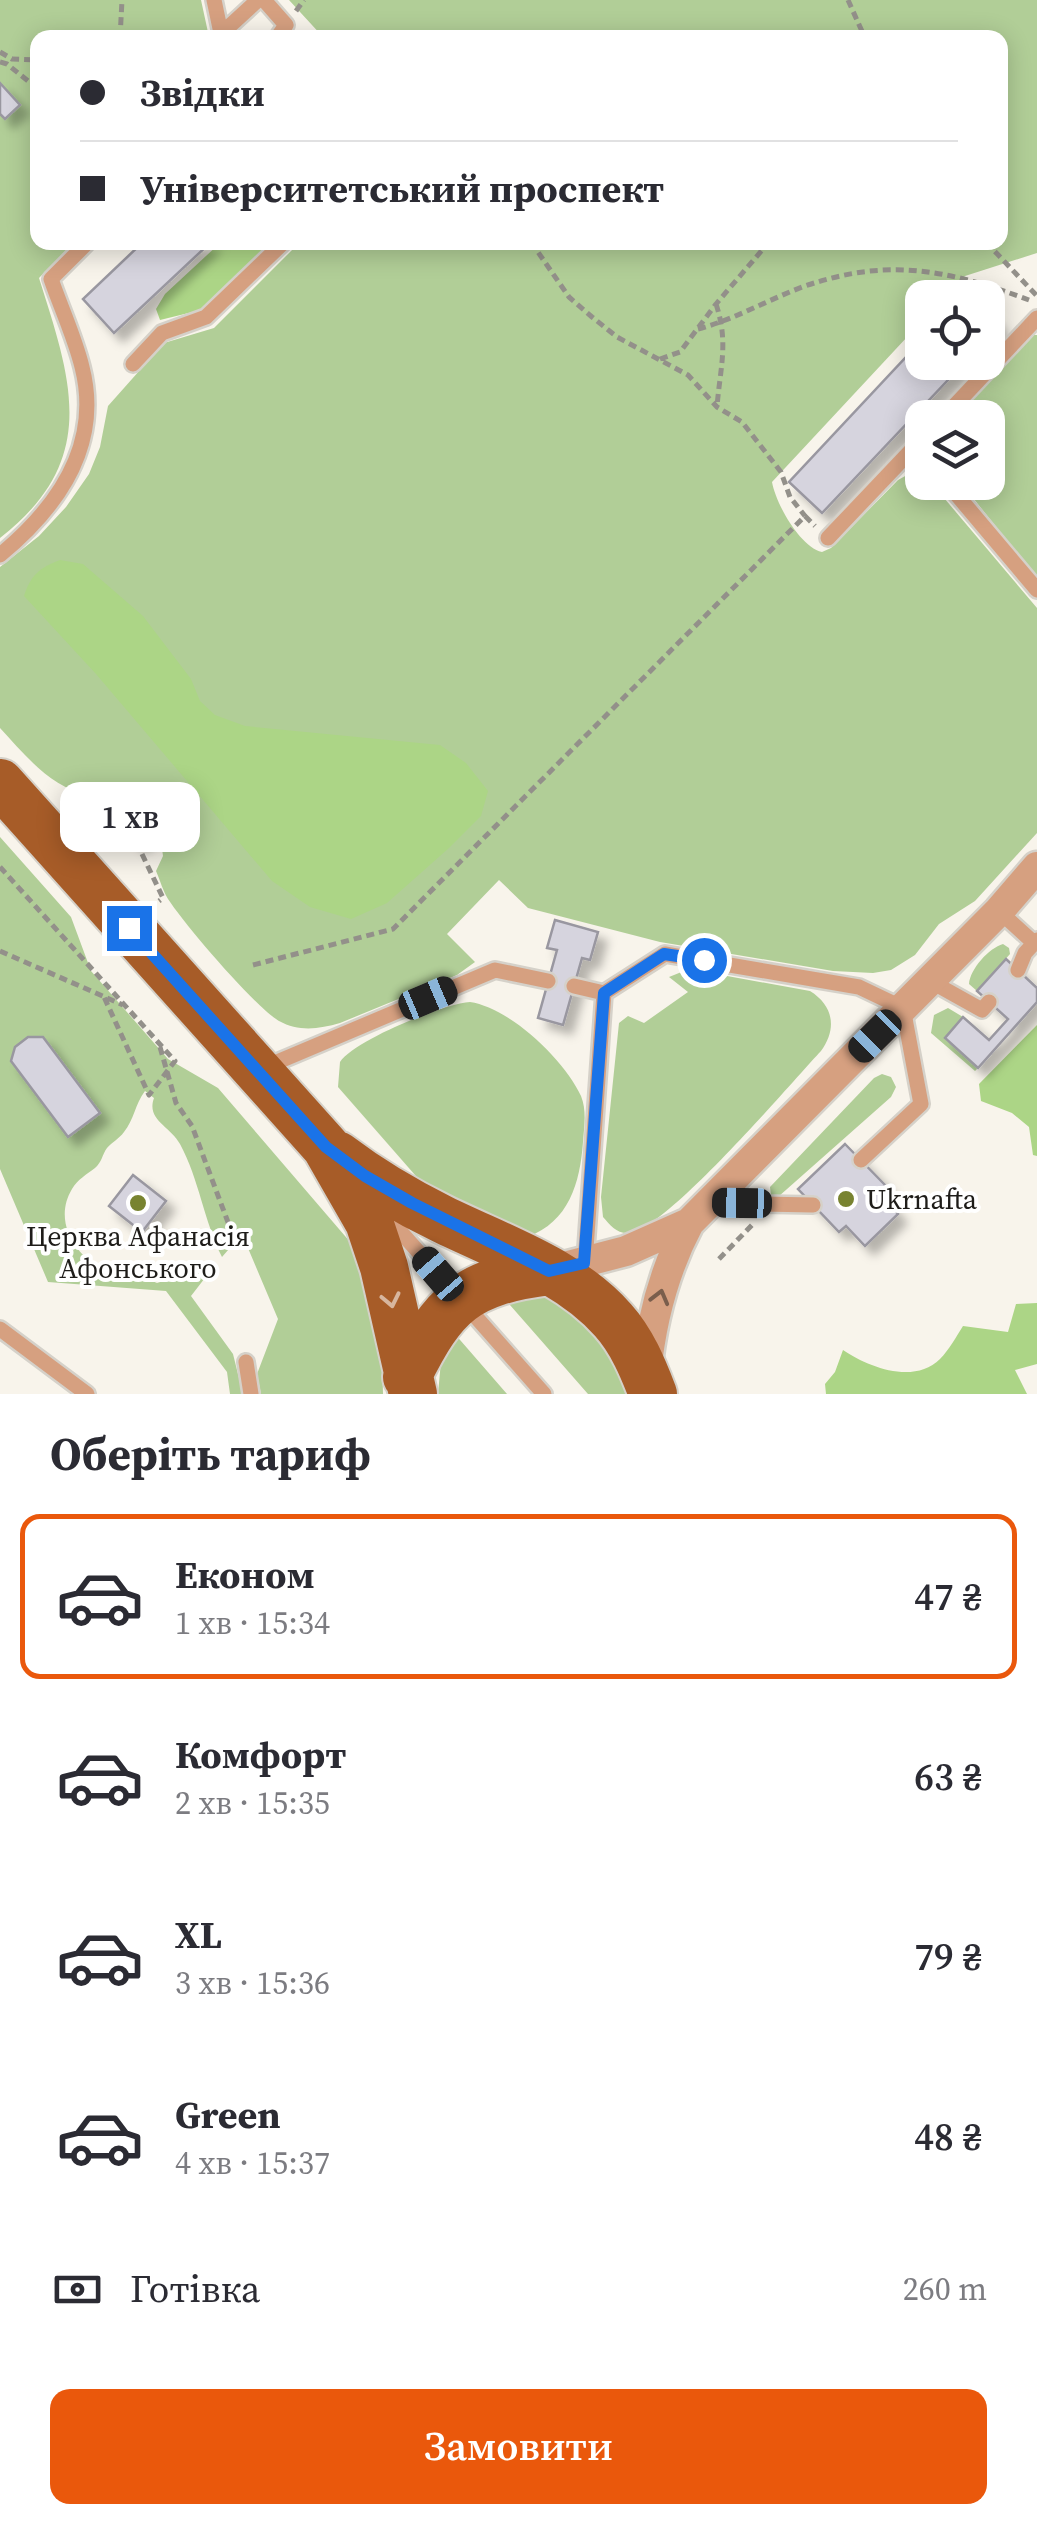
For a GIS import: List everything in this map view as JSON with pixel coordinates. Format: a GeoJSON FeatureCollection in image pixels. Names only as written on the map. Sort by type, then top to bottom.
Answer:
{"type":"FeatureCollection","features":[{"type":"Feature","properties":{"kind":"main road"},"geometry":{"type":"LineString","coordinates":[[0,783],[326,1147],[358,1198],[373,1233],[410,1385]]}},
{"type":"Feature","properties":{"kind":"main road"},"geometry":{"type":"LineString","coordinates":[[326,1147],[398,1196],[567,1267],[578,1288],[605,1312],[629,1342],[647,1388]]}},
{"type":"Feature","properties":{"kind":"main road"},"geometry":{"type":"LineString","coordinates":[[410,1385],[434,1328],[460,1299],[488,1282],[567,1267]]}},
{"type":"Feature","properties":{"kind":"street"},"geometry":{"type":"LineString","coordinates":[[647,1388],[660,1294],[676,1247],[699,1213],[930,981],[1037,867]]}},
{"type":"Feature","properties":{"kind":"street"},"geometry":{"type":"LineString","coordinates":[[567,1267],[645,1245],[699,1213]]}},
{"type":"Feature","properties":{"kind":"lane"},"geometry":{"type":"LineString","coordinates":[[214,0],[221,30]]}},
{"type":"Feature","properties":{"kind":"lane"},"geometry":{"type":"LineString","coordinates":[[228,30],[261,0],[286,25],[283,30]]}},
{"type":"Feature","properties":{"kind":"lane"},"geometry":{"type":"LineString","coordinates":[[0,555],[32,528],[58,496],[71,471],[88,418],[82,369],[51,279],[80,250]]}},
{"type":"Feature","properties":{"kind":"lane"},"geometry":{"type":"LineString","coordinates":[[133,364],[162,333],[206,317],[276,250]]}},
{"type":"Feature","properties":{"kind":"lane"},"geometry":{"type":"LineString","coordinates":[[959,400],[1037,318]]}},
{"type":"Feature","properties":{"kind":"lane"},"geometry":{"type":"LineString","coordinates":[[828,538],[905,461]]}},
{"type":"Feature","properties":{"kind":"lane"},"geometry":{"type":"LineString","coordinates":[[961,500],[1037,590]]}},
{"type":"Feature","properties":{"kind":"lane"},"geometry":{"type":"LineString","coordinates":[[999,910],[1035,942],[1018,970]]}},
{"type":"Feature","properties":{"kind":"lane"},"geometry":{"type":"LineString","coordinates":[[574,986],[604,993],[664,954],[859,987],[903,1008],[921,1104],[861,1160]]}},
{"type":"Feature","properties":{"kind":"lane"},"geometry":{"type":"LineString","coordinates":[[258,1070],[495,970],[548,981]]}},
{"type":"Feature","properties":{"kind":"lane"},"geometry":{"type":"LineString","coordinates":[[930,981],[982,1010],[989,1002]]}},
{"type":"Feature","properties":{"kind":"lane"},"geometry":{"type":"LineString","coordinates":[[567,1267],[604,993]]}},
{"type":"Feature","properties":{"kind":"lane"},"geometry":{"type":"LineString","coordinates":[[326,1147],[544,1394]]}},
{"type":"Feature","properties":{"kind":"lane"},"geometry":{"type":"LineString","coordinates":[[699,1213],[774,1204],[813,1205]]}},
{"type":"Feature","properties":{"kind":"lane"},"geometry":{"type":"LineString","coordinates":[[0,1329],[88,1394]]}},
{"type":"Feature","properties":{"kind":"lane"},"geometry":{"type":"LineString","coordinates":[[246,1362],[251,1394]]}},
{"type":"Feature","properties":{"kind":"path"},"geometry":{"type":"LineString","coordinates":[[120,30],[122,0]]}},
{"type":"Feature","properties":{"kind":"path"},"geometry":{"type":"LineString","coordinates":[[848,0],[861,30]]}},
{"type":"Feature","properties":{"kind":"path"},"geometry":{"type":"LineString","coordinates":[[0,52],[12,60],[30,60]]}},
{"type":"Feature","properties":{"kind":"path"},"geometry":{"type":"LineString","coordinates":[[0,62],[30,84]]}},
{"type":"Feature","properties":{"kind":"path"},"geometry":{"type":"LineString","coordinates":[[537,250],[569,297],[617,337],[688,374],[717,407],[742,422],[781,472],[790,497],[828,538]]}},
{"type":"Feature","properties":{"kind":"path"},"geometry":{"type":"LineString","coordinates":[[657,360],[680,352],[761,250]]}},
{"type":"Feature","properties":{"kind":"path"},"geometry":{"type":"LineString","coordinates":[[993,250],[1037,299]]}},
{"type":"Feature","properties":{"kind":"path"},"geometry":{"type":"LineString","coordinates":[[698,328],[722,322],[804,286],[875,268],[945,274],[1037,299]]}},
{"type":"Feature","properties":{"kind":"path"},"geometry":{"type":"LineString","coordinates":[[716,304],[726,354],[717,407]]}},
{"type":"Feature","properties":{"kind":"path"},"geometry":{"type":"LineString","coordinates":[[254,964],[392,928],[805,516]]}},
{"type":"Feature","properties":{"kind":"path"},"geometry":{"type":"LineString","coordinates":[[142,854],[163,898],[159,901]]}},
{"type":"Feature","properties":{"kind":"path"},"geometry":{"type":"LineString","coordinates":[[0,866],[175,1061],[150,1095],[104,997]]}},
{"type":"Feature","properties":{"kind":"path"},"geometry":{"type":"LineString","coordinates":[[0,951],[125,1006]]}},
{"type":"Feature","properties":{"kind":"path"},"geometry":{"type":"LineString","coordinates":[[88,963],[96,956]]}},
{"type":"Feature","properties":{"kind":"path"},"geometry":{"type":"LineString","coordinates":[[167,1071],[176,1103],[192,1126],[235,1241]]}},
{"type":"Feature","properties":{"kind":"path"},"geometry":{"type":"LineString","coordinates":[[718,1259],[774,1204]]}},
{"type":"Feature","properties":{"kind":"green space"},"geometry":{"type":"Polygon","coordinates":[[[0,0],[201,0],[207,30],[30,30],[30,250],[66,250],[39,278],[61,352],[69,418],[65,449],[53,479],[32,509],[0,538],[0,0]]]}},
{"type":"Feature","properties":{"kind":"green space"},"geometry":{"type":"Polygon","coordinates":[[[289,0],[1037,0],[1037,253],[961,280],[905,280],[905,339],[772,482],[790,523],[805,542],[822,552],[831,548],[905,476],[905,500],[946,500],[1037,608],[1037,833],[975,901],[939,924],[915,955],[891,970],[833,971],[660,942],[528,908],[499,880],[447,934],[475,962],[457,975],[340,1023],[317,1028],[294,1027],[268,1013],[221,964],[166,896],[156,871],[163,856],[161,841],[119,795],[88,795],[62,785],[39,769],[0,728],[0,567],[39,536],[89,474],[100,447],[108,406],[164,343],[214,328],[292,250],[1008,250],[1008,30],[317,30],[289,0]]]}},
{"type":"Feature","properties":{"kind":"green space"},"geometry":{"type":"Polygon","coordinates":[[[212,250],[267,250],[205,309],[160,320],[156,309],[165,294],[212,250]]]}},
{"type":"Feature","properties":{"kind":"green space"},"geometry":{"type":"Polygon","coordinates":[[[1037,335],[1037,578],[975,500],[1005,500],[1005,400],[969,400],[989,380],[1005,380],[1005,364],[1037,335]]]}},
{"type":"Feature","properties":{"kind":"green space"},"geometry":{"type":"Polygon","coordinates":[[[60,560],[83,564],[143,616],[191,679],[200,701],[215,715],[245,726],[440,745],[466,763],[488,791],[481,816],[387,903],[351,919],[310,907],[272,881],[96,674],[24,596],[37,573],[60,560]]]}},
{"type":"Feature","properties":{"kind":"green space"},"geometry":{"type":"Polygon","coordinates":[[[0,837],[71,917],[91,971],[168,1059],[218,1088],[351,1243],[367,1278],[376,1316],[383,1394],[261,1394],[257,1374],[278,1319],[242,1234],[222,1257],[187,1157],[156,1117],[154,1098],[145,1091],[124,1132],[72,1189],[66,1202],[67,1228],[89,1261],[113,1275],[133,1273],[157,1283],[202,1268],[208,1274],[191,1296],[233,1354],[243,1394],[230,1394],[227,1372],[166,1291],[48,1282],[0,1169],[0,837]]]}},
{"type":"Feature","properties":{"kind":"green space"},"geometry":{"type":"Polygon","coordinates":[[[1003,944],[1010,954],[977,991],[969,984],[973,972],[986,954],[1003,944]]]}},
{"type":"Feature","properties":{"kind":"green space"},"geometry":{"type":"Polygon","coordinates":[[[689,969],[810,991],[828,1011],[829,1034],[821,1051],[697,1183],[646,1226],[621,1232],[603,1217],[601,1197],[619,1023],[628,1016],[644,1023],[688,992],[669,977],[689,969]]]}},
{"type":"Feature","properties":{"kind":"green space"},"geometry":{"type":"Polygon","coordinates":[[[470,1002],[502,1014],[534,1037],[562,1067],[583,1102],[581,1157],[570,1199],[553,1222],[527,1237],[422,1183],[338,1087],[340,1062],[349,1053],[421,1016],[470,1002]]]}},
{"type":"Feature","properties":{"kind":"green space"},"geometry":{"type":"Polygon","coordinates":[[[948,1008],[963,1017],[945,1039],[978,1068],[975,1071],[931,1033],[934,1015],[948,1008]]]}},
{"type":"Feature","properties":{"kind":"green space"},"geometry":{"type":"Polygon","coordinates":[[[1037,1025],[1037,1156],[1033,1155],[1029,1127],[1012,1113],[981,1101],[979,1084],[1037,1025]]]}},
{"type":"Feature","properties":{"kind":"green space"},"geometry":{"type":"Polygon","coordinates":[[[882,1074],[891,1077],[896,1087],[891,1097],[778,1197],[771,1195],[770,1187],[882,1074]]]}},
{"type":"Feature","properties":{"kind":"green space"},"geometry":{"type":"Polygon","coordinates":[[[542,1293],[579,1305],[626,1382],[626,1394],[588,1394],[503,1297],[542,1293]]]}},
{"type":"Feature","properties":{"kind":"green space"},"geometry":{"type":"Polygon","coordinates":[[[1037,1303],[1037,1364],[1015,1370],[1027,1394],[826,1394],[825,1384],[835,1372],[843,1350],[891,1371],[917,1371],[940,1359],[963,1326],[1008,1332],[1016,1304],[1037,1303]]]}},
{"type":"Feature","properties":{"kind":"green space"},"geometry":{"type":"Polygon","coordinates":[[[454,1333],[507,1394],[438,1394],[441,1361],[454,1333]]]}},
{"type":"Feature","properties":{"kind":"building"},"geometry":{"type":"Polygon","coordinates":[[[0,83],[20,105],[5,119],[0,114],[0,83]]]}},
{"type":"Feature","properties":{"kind":"building"},"geometry":{"type":"Polygon","coordinates":[[[135,250],[202,250],[114,333],[83,299],[135,250]]]}},
{"type":"Feature","properties":{"kind":"building"},"geometry":{"type":"Polygon","coordinates":[[[905,358],[905,380],[948,380],[929,400],[905,400],[905,425],[822,513],[789,482],[905,358]]]}},
{"type":"Feature","properties":{"kind":"building"},"geometry":{"type":"Polygon","coordinates":[[[128,809],[149,832],[137,843],[116,820],[128,809]]]}},
{"type":"Feature","properties":{"kind":"building"},"geometry":{"type":"Polygon","coordinates":[[[555,920],[598,932],[590,960],[582,958],[563,1025],[538,1018],[557,950],[547,948],[555,920]]]}},
{"type":"Feature","properties":{"kind":"building"},"geometry":{"type":"Polygon","coordinates":[[[1006,959],[1037,988],[1037,1002],[978,1068],[945,1038],[963,1017],[989,1040],[1008,1019],[977,991],[1006,959]]]}},
{"type":"Feature","properties":{"kind":"building"},"geometry":{"type":"Polygon","coordinates":[[[28,1037],[43,1037],[100,1113],[68,1137],[11,1061],[15,1047],[28,1037]]]}},
{"type":"Feature","properties":{"kind":"building","name":"Ukrnafta"},"geometry":{"type":"Polygon","coordinates":[[[845,1144],[886,1186],[879,1194],[898,1214],[865,1246],[846,1226],[839,1232],[798,1189],[845,1144]]]}},
{"type":"Feature","properties":{"kind":"building","name":"Церква Афанасія Афонського"},"geometry":{"type":"Polygon","coordinates":[[[133,1175],[166,1201],[142,1232],[109,1206],[133,1175]]]}},
{"type":"Feature","properties":{"kind":"place","name":"Ukrnafta"},"geometry":{"type":"Point","coordinates":[846,1199]}},
{"type":"Feature","properties":{"kind":"place","name":"Церква Афанасія Афонського"},"geometry":{"type":"Point","coordinates":[138,1203]}},
{"type":"Feature","properties":{"kind":"route"},"geometry":{"type":"LineString","coordinates":[[129,928],[326,1147],[365,1176],[412,1203],[549,1271],[584,1263],[604,993],[664,954],[704,960]]}}]}
